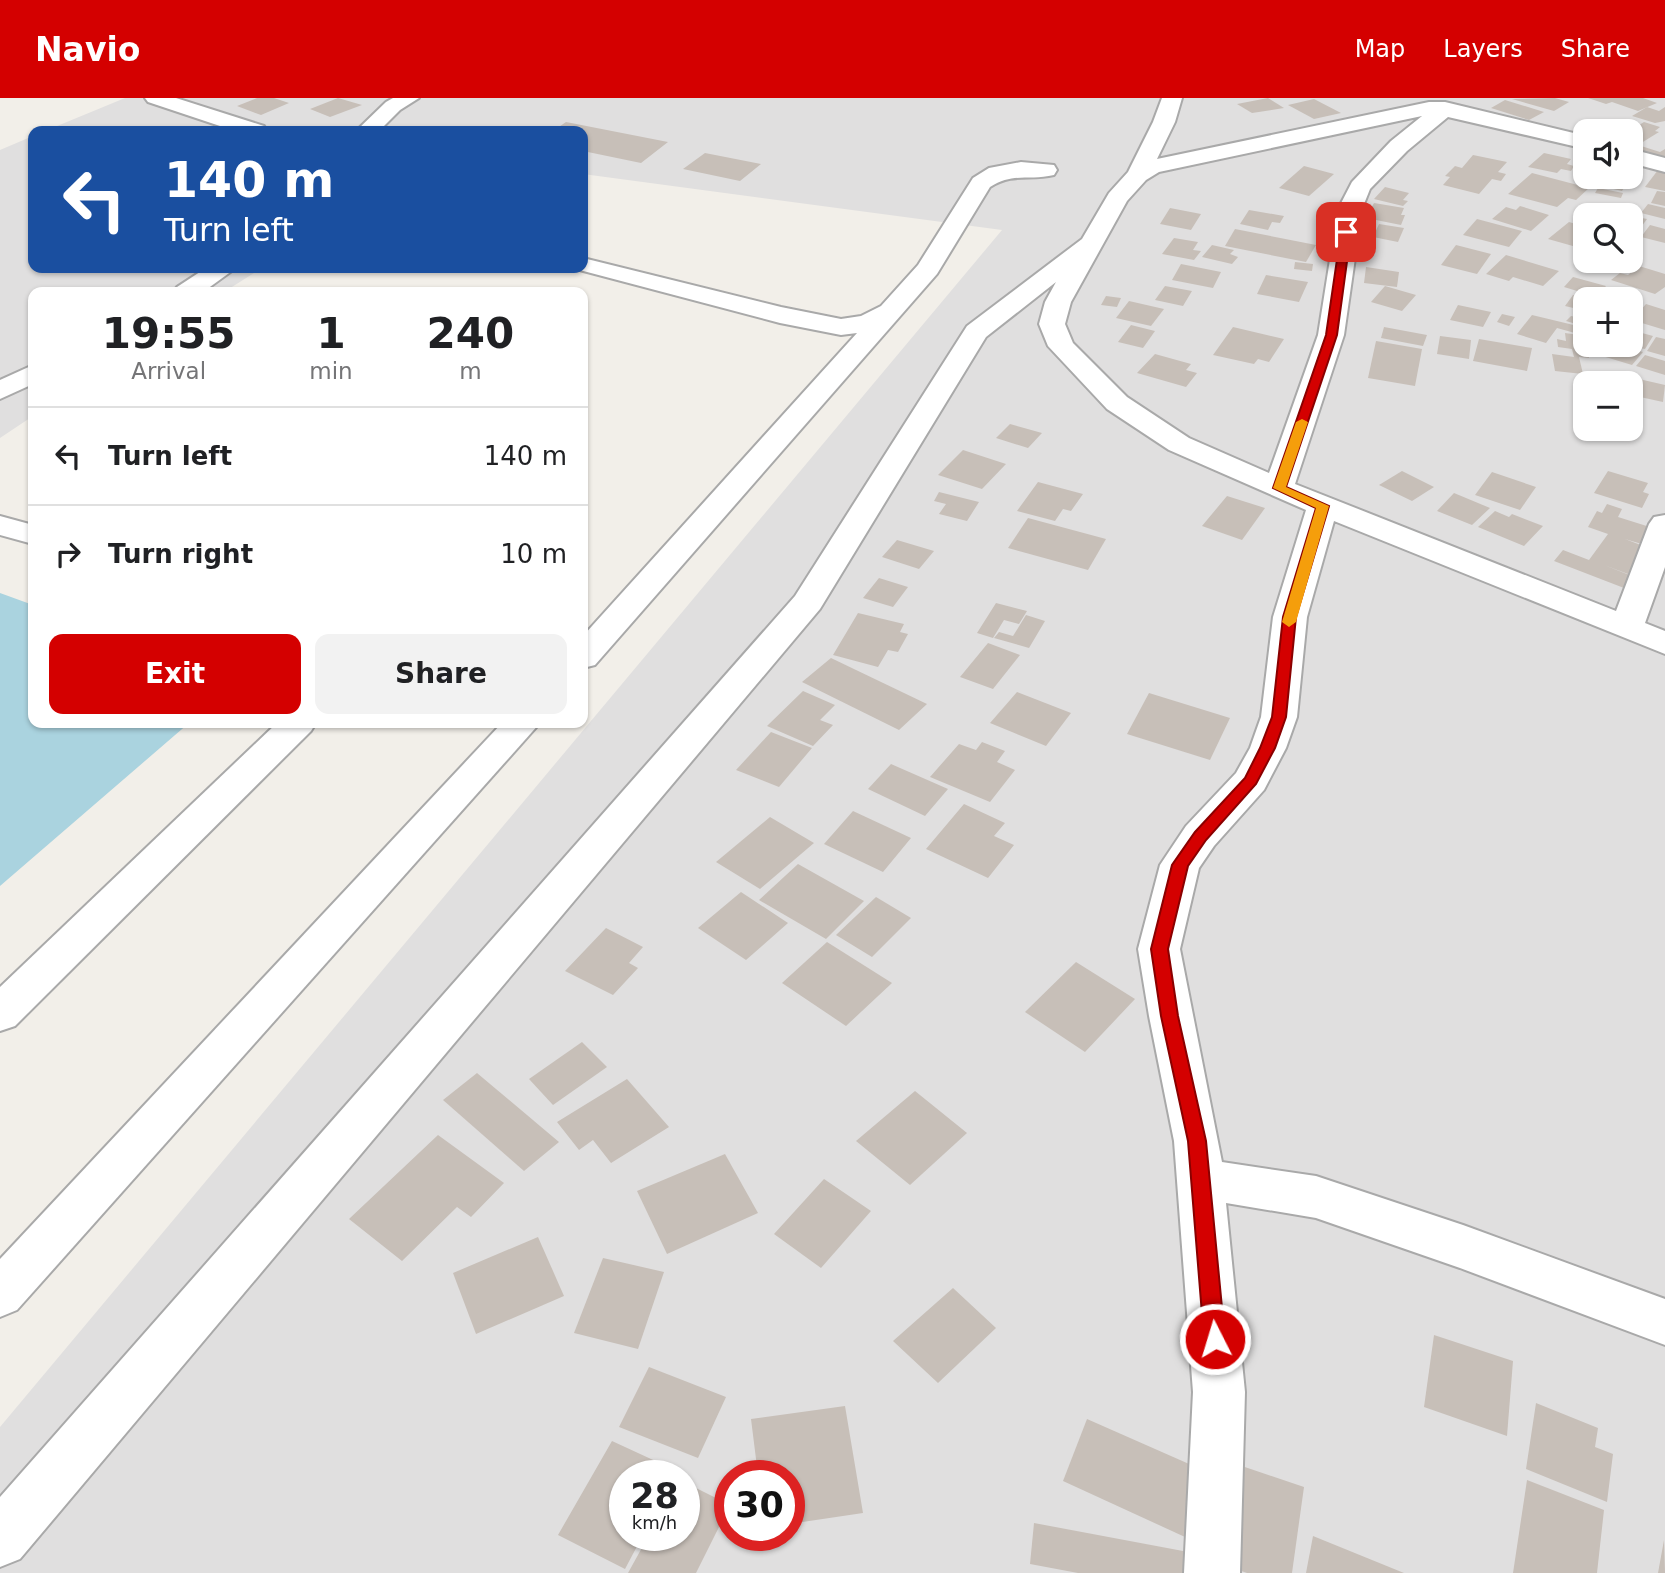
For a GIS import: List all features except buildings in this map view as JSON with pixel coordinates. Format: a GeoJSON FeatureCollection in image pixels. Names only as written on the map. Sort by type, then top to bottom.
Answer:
{"type":"FeatureCollection","features":[{"type":"Feature","properties":{"kind":"street"},"geometry":{"type":"LineString","coordinates":[[155,98],[241,126]]}},
{"type":"Feature","properties":{"kind":"street"},"geometry":{"type":"LineString","coordinates":[[373,126],[393,106],[409,98]]}},
{"type":"Feature","properties":{"kind":"street"},"geometry":{"type":"LineString","coordinates":[[1172,98],[1164,122],[1138,175],[1117,198],[1058,302],[1052,324],[1061,346],[1117,403],[1179,444],[1279,488],[1665,643]]}},
{"type":"Feature","properties":{"kind":"street"},"geometry":{"type":"LineString","coordinates":[[1138,175],[1152,167],[1454,103],[1573,139]]}},
{"type":"Feature","properties":{"kind":"street"},"geometry":{"type":"LineString","coordinates":[[1279,488],[1331,335],[1350,209],[1360,187],[1399,146],[1454,103]]}},
{"type":"Feature","properties":{"kind":"street"},"geometry":{"type":"LineString","coordinates":[[1643,159],[1665,165]]}},
{"type":"Feature","properties":{"kind":"street"},"geometry":{"type":"LineString","coordinates":[[588,651],[928,268],[981,183],[997,173],[1046,170]]}},
{"type":"Feature","properties":{"kind":"street"},"geometry":{"type":"LineString","coordinates":[[0,1539],[808,602],[976,332],[1093,242]]}},
{"type":"Feature","properties":{"kind":"street"},"geometry":{"type":"LineString","coordinates":[[588,266],[690,294],[841,327],[868,323],[890,312]]}},
{"type":"Feature","properties":{"kind":"street"},"geometry":{"type":"LineString","coordinates":[[194,287],[215,273]]}},
{"type":"Feature","properties":{"kind":"street"},"geometry":{"type":"LineString","coordinates":[[0,391],[28,376]]}},
{"type":"Feature","properties":{"kind":"street"},"geometry":{"type":"LineString","coordinates":[[1212,1573],[1219,1392],[1201,1179],[1197,1141],[1170,1016],[1159,949],[1180,865],[1200,836],[1251,781],[1268,748],[1279,717],[1290,617],[1323,506]]}},
{"type":"Feature","properties":{"kind":"street"},"geometry":{"type":"LineString","coordinates":[[1626,628],[1665,524]]}},
{"type":"Feature","properties":{"kind":"street"},"geometry":{"type":"LineString","coordinates":[[0,525],[28,533]]}},
{"type":"Feature","properties":{"kind":"street"},"geometry":{"type":"LineString","coordinates":[[0,1014],[293,728]]}},
{"type":"Feature","properties":{"kind":"street"},"geometry":{"type":"LineString","coordinates":[[0,1294],[517,728]]}},
{"type":"Feature","properties":{"kind":"street"},"geometry":{"type":"LineString","coordinates":[[1201,1179],[1316,1197],[1463,1247],[1665,1322]]}},
{"type":"Feature","properties":{"kind":"shaded area"},"geometry":{"type":"Polygon","coordinates":[[[125,98],[1665,98],[1665,1573],[0,1573],[0,1427],[585,728],[588,728],[588,725],[1002,230],[588,175],[588,126],[57,126],[125,98]]]}},
{"type":"Feature","properties":{"kind":"shaded area"},"geometry":{"type":"Polygon","coordinates":[[[28,138],[28,273],[254,273],[232,287],[28,287],[28,419],[0,438],[0,150],[28,138]]]}},
{"type":"Feature","properties":{"kind":"water"},"geometry":{"type":"Polygon","coordinates":[[[0,593],[28,603],[28,728],[183,728],[0,886],[0,593]]]}},
{"type":"Feature","properties":{"kind":"slow traffic"},"geometry":{"type":"LineString","coordinates":[[1289,622],[1323,506],[1279,488],[1302,422]]}},
{"type":"Feature","properties":{"kind":"route"},"geometry":{"type":"LineString","coordinates":[[1215,1339],[1197,1141],[1170,1016],[1159,949],[1180,865],[1200,836],[1251,781],[1268,748],[1279,717],[1290,617],[1323,506],[1279,488],[1331,335],[1346,232]]}}]}
